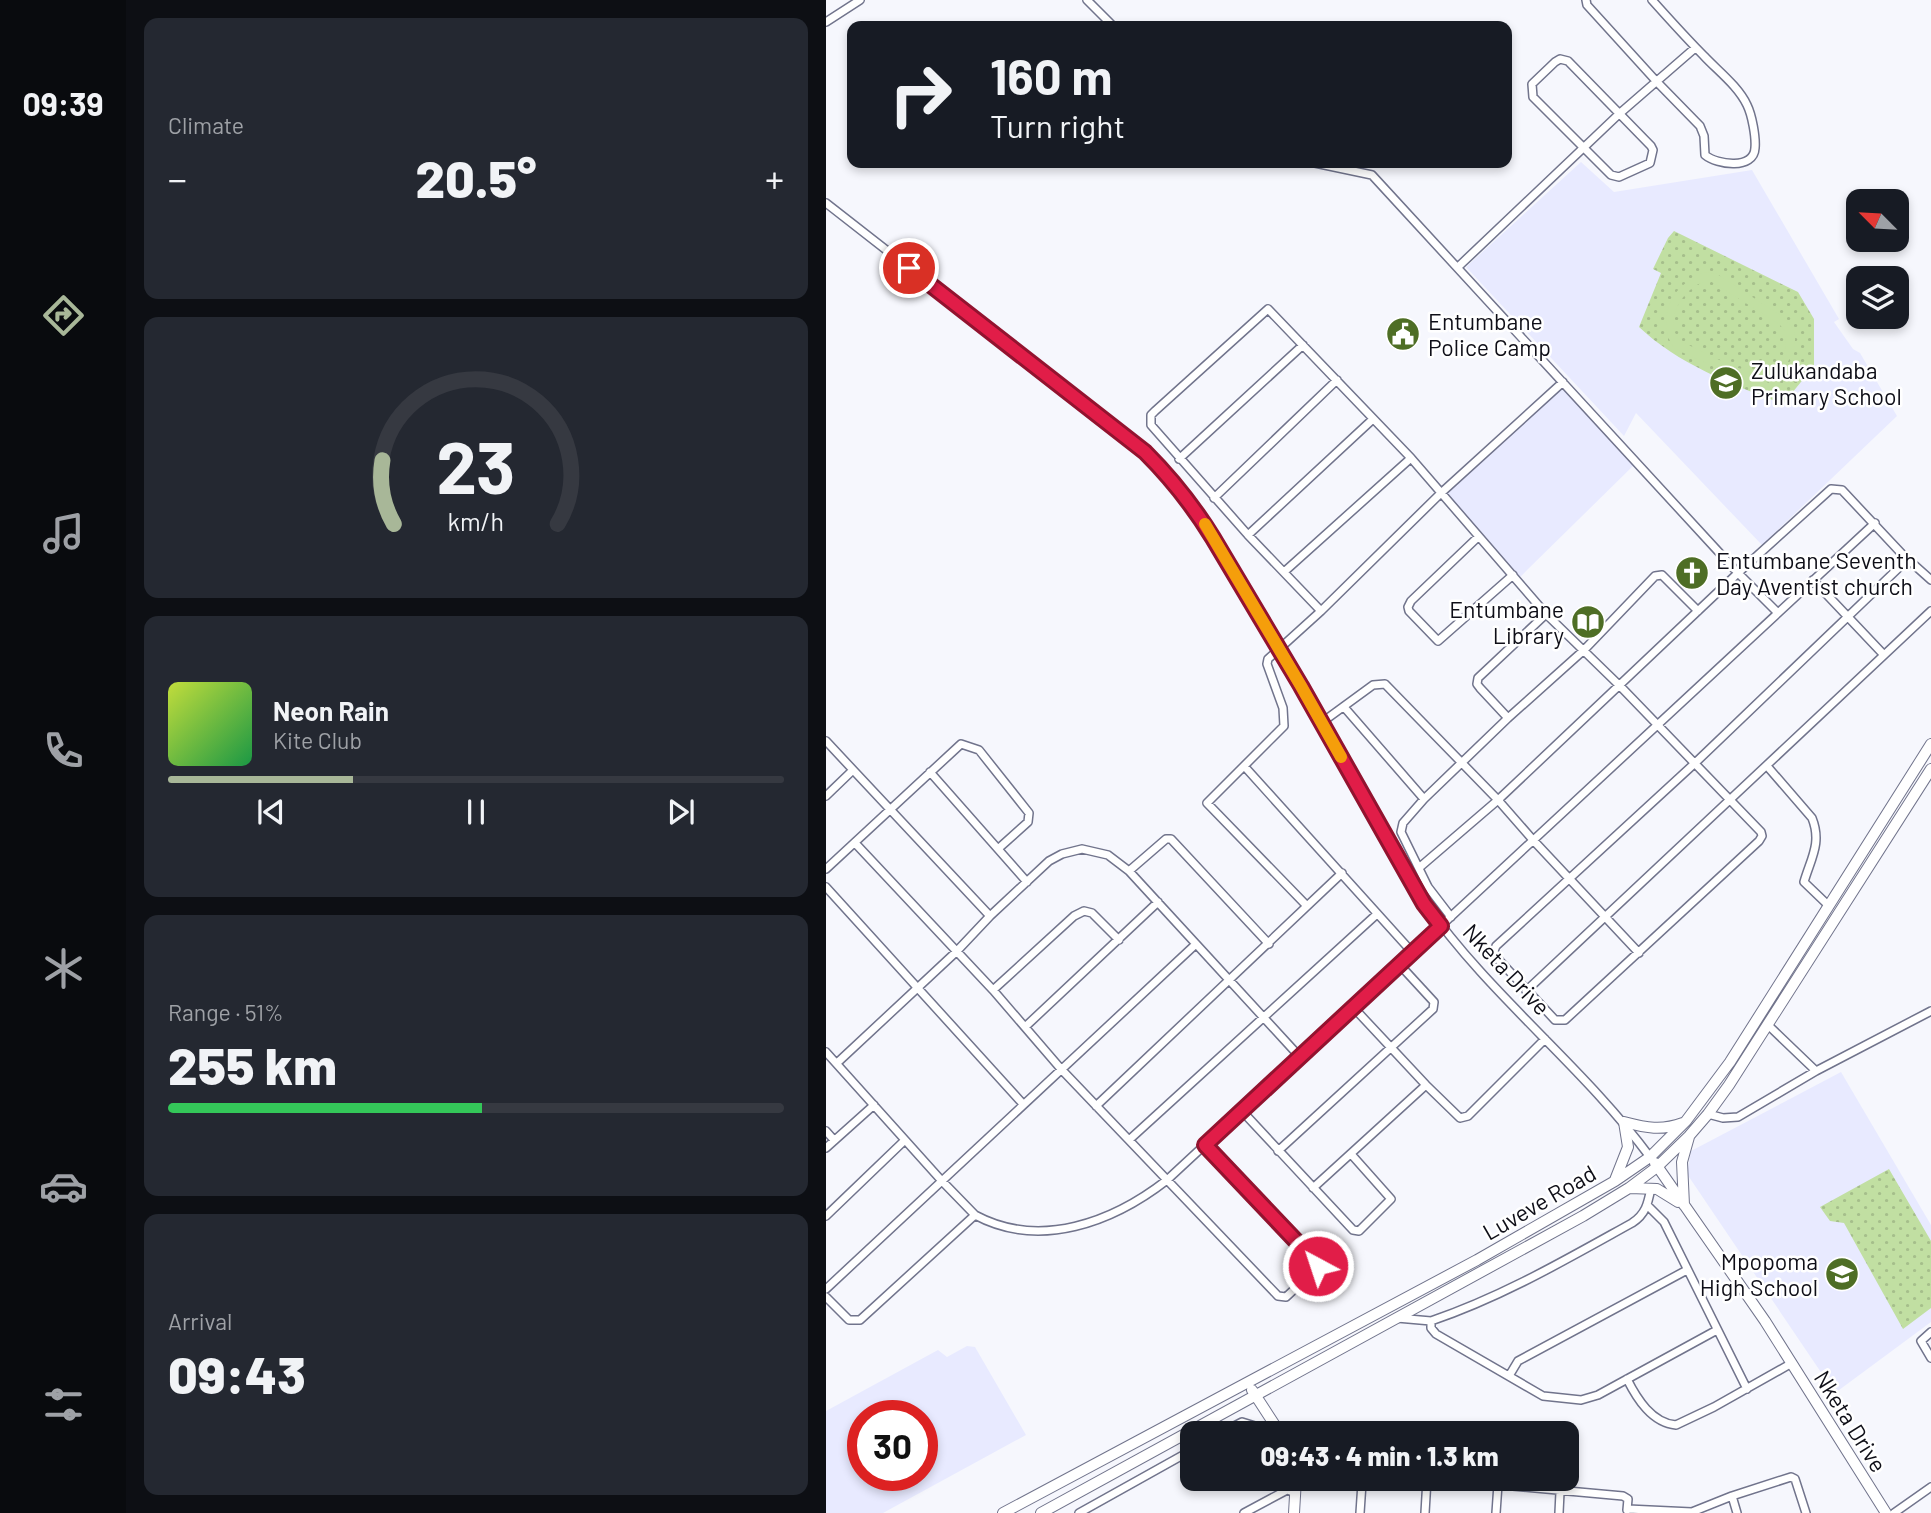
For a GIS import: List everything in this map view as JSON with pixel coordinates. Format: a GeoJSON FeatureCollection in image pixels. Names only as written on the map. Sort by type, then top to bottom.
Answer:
{"type":"FeatureCollection","features":[{"type":"Feature","properties":{"kind":"street"},"geometry":{"type":"LineString","coordinates":[[826,22],[860,0]]}},
{"type":"Feature","properties":{"kind":"street"},"geometry":{"type":"LineString","coordinates":[[1087,0],[1108,21]]}},
{"type":"Feature","properties":{"kind":"street"},"geometry":{"type":"LineString","coordinates":[[1586,0],[1587,5],[1700,126],[1706,155],[1712,161],[1732,164],[1747,160],[1753,156],[1755,148],[1747,105],[1735,88],[1652,0]]}},
{"type":"Feature","properties":{"kind":"street"},"geometry":{"type":"LineString","coordinates":[[1458,267],[1619,114],[1695,48]]}},
{"type":"Feature","properties":{"kind":"street"},"geometry":{"type":"LineString","coordinates":[[1560,59],[1568,61],[1619,114],[1653,150],[1650,163],[1615,178],[1533,97],[1532,84],[1560,59]]}},
{"type":"Feature","properties":{"kind":"street"},"geometry":{"type":"LineString","coordinates":[[1339,168],[1372,175],[1777,612]]}},
{"type":"Feature","properties":{"kind":"street","name":"Nketa Drive"},"geometry":{"type":"LineString","coordinates":[[826,203],[1145,452],[1173,482],[1200,517],[1279,649],[1424,904],[1441,926],[1624,1122],[1792,1363],[1886,1513]]}},
{"type":"Feature","properties":{"kind":"street"},"geometry":{"type":"LineString","coordinates":[[1321,611],[1214,498],[1151,425],[1152,415],[1174,392],[1268,309],[1411,458],[1546,614],[1657,724],[1694,764],[1757,828],[1762,836],[1565,1020],[1555,1020],[1526,991],[1496,957],[1496,946],[1694,764],[1908,559]]}},
{"type":"Feature","properties":{"kind":"street"},"geometry":{"type":"LineString","coordinates":[[1179,458],[1303,345]]}},
{"type":"Feature","properties":{"kind":"street"},"geometry":{"type":"LineString","coordinates":[[1214,498],[1337,380]]}},
{"type":"Feature","properties":{"kind":"street"},"geometry":{"type":"LineString","coordinates":[[1307,906],[1208,805],[1208,800],[1245,767],[1284,726],[1283,708],[1267,661],[1441,493],[1563,382]]}},
{"type":"Feature","properties":{"kind":"street"},"geometry":{"type":"LineString","coordinates":[[1248,535],[1373,419]]}},
{"type":"Feature","properties":{"kind":"street"},"geometry":{"type":"LineString","coordinates":[[1284,572],[1411,458]]}},
{"type":"Feature","properties":{"kind":"street"},"geometry":{"type":"LineString","coordinates":[[1420,867],[1498,800],[1830,489],[1842,490],[1931,580]]}},
{"type":"Feature","properties":{"kind":"street"},"geometry":{"type":"LineString","coordinates":[[826,1052],[904,1141],[975,1215],[1009,1228],[1039,1231],[1071,1229],[1118,1212],[1151,1193],[1167,1180],[1875,523]]}},
{"type":"Feature","properties":{"kind":"street"},"geometry":{"type":"LineString","coordinates":[[1478,537],[1411,601],[1409,611],[1417,621],[1438,641],[1513,575]]}},
{"type":"Feature","properties":{"kind":"street"},"geometry":{"type":"LineString","coordinates":[[1451,917],[1428,887],[1401,829],[1424,799],[1584,650],[1658,574],[1698,611]]}},
{"type":"Feature","properties":{"kind":"street"},"geometry":{"type":"LineString","coordinates":[[1813,580],[1884,655]]}},
{"type":"Feature","properties":{"kind":"street"},"geometry":{"type":"LineString","coordinates":[[1526,991],[1931,611]]}},
{"type":"Feature","properties":{"kind":"street"},"geometry":{"type":"LineString","coordinates":[[1508,718],[1477,684],[1478,678],[1546,614]]}},
{"type":"Feature","properties":{"kind":"street"},"geometry":{"type":"LineString","coordinates":[[1321,723],[1373,685],[1385,684],[1498,800],[1639,953]]}},
{"type":"Feature","properties":{"kind":"street"},"geometry":{"type":"LineString","coordinates":[[1344,706],[1424,799]]}},
{"type":"Feature","properties":{"kind":"street"},"geometry":{"type":"LineString","coordinates":[[826,741],[990,916]]}},
{"type":"Feature","properties":{"kind":"street"},"geometry":{"type":"LineString","coordinates":[[826,869],[961,744],[979,750],[1029,813],[1028,822],[999,848]]}},
{"type":"Feature","properties":{"kind":"street","name":"Luveve Road"},"geometry":{"type":"LineString","coordinates":[[1003,1513],[1477,1260],[1615,1181],[1650,1157],[1686,1121],[1730,1062],[1931,744]]}},
{"type":"Feature","properties":{"kind":"street"},"geometry":{"type":"LineString","coordinates":[[1767,766],[1812,818],[1816,827],[1817,845],[1804,882],[1829,906]]}},
{"type":"Feature","properties":{"kind":"street"},"geometry":{"type":"LineString","coordinates":[[1245,767],[1412,952]]}},
{"type":"Feature","properties":{"kind":"street","name":"Luveve Road"},"geometry":{"type":"LineString","coordinates":[[1041,1513],[1583,1216],[1657,1167],[1689,1136],[1729,1085],[1931,769]]}},
{"type":"Feature","properties":{"kind":"street"},"geometry":{"type":"LineString","coordinates":[[826,796],[853,771]]}},
{"type":"Feature","properties":{"kind":"street"},"geometry":{"type":"LineString","coordinates":[[930,772],[1027,882]]}},
{"type":"Feature","properties":{"kind":"street"},"geometry":{"type":"LineString","coordinates":[[1129,871],[1166,839],[1171,839],[1269,944]]}},
{"type":"Feature","properties":{"kind":"street"},"geometry":{"type":"LineString","coordinates":[[855,843],[993,990],[1096,1106],[1278,1296],[1286,1297],[1316,1269],[1317,1264],[1205,1145]]}},
{"type":"Feature","properties":{"kind":"street"},"geometry":{"type":"LineString","coordinates":[[836,1063],[1049,861],[1062,854],[1082,849],[1108,855],[1129,871],[1299,1056]]}},
{"type":"Feature","properties":{"kind":"street"},"geometry":{"type":"LineString","coordinates":[[1096,1106],[1342,873]]}},
{"type":"Feature","properties":{"kind":"street"},"geometry":{"type":"LineString","coordinates":[[826,887],[919,986],[1023,1104]]}},
{"type":"Feature","properties":{"kind":"street"},"geometry":{"type":"LineString","coordinates":[[1025,1027],[1158,902]]}},
{"type":"Feature","properties":{"kind":"street"},"geometry":{"type":"LineString","coordinates":[[993,990],[1074,916],[1084,911],[1092,913],[1119,940]]}},
{"type":"Feature","properties":{"kind":"street"},"geometry":{"type":"LineString","coordinates":[[1129,1140],[1377,914]]}},
{"type":"Feature","properties":{"kind":"street"},"geometry":{"type":"LineString","coordinates":[[826,1289],[1196,944]]}},
{"type":"Feature","properties":{"kind":"street"},"geometry":{"type":"LineString","coordinates":[[1278,1151],[1434,1007],[1434,1002],[1399,964]]}},
{"type":"Feature","properties":{"kind":"street"},"geometry":{"type":"LineString","coordinates":[[1353,1007],[1426,1085],[1457,1116],[1463,1118],[1545,1039]]}},
{"type":"Feature","properties":{"kind":"street"},"geometry":{"type":"LineString","coordinates":[[1707,1114],[1723,1118],[1738,1117],[1931,1010]]}},
{"type":"Feature","properties":{"kind":"street"},"geometry":{"type":"LineString","coordinates":[[1768,1025],[1816,1072]]}},
{"type":"Feature","properties":{"kind":"street"},"geometry":{"type":"LineString","coordinates":[[1314,1188],[1426,1085]]}},
{"type":"Feature","properties":{"kind":"street"},"geometry":{"type":"LineString","coordinates":[[826,1148],[874,1105]]}},
{"type":"Feature","properties":{"kind":"street"},"geometry":{"type":"LineString","coordinates":[[1242,1111],[1353,1230],[1361,1230],[1391,1199],[1351,1154]]}},
{"type":"Feature","properties":{"kind":"street"},"geometry":{"type":"LineString","coordinates":[[1615,1181],[1628,1147],[1624,1122],[1655,1130],[1686,1121]]}},
{"type":"Feature","properties":{"kind":"street"},"geometry":{"type":"LineString","coordinates":[[826,1131],[834,1140]]}},
{"type":"Feature","properties":{"kind":"street"},"geometry":{"type":"LineString","coordinates":[[1684,1207],[1682,1163],[1689,1136]]}},
{"type":"Feature","properties":{"kind":"street"},"geometry":{"type":"LineString","coordinates":[[826,1216],[904,1141]]}},
{"type":"Feature","properties":{"kind":"street"},"geometry":{"type":"LineString","coordinates":[[1629,1188],[1651,1188],[1664,1193],[1684,1207]]}},
{"type":"Feature","properties":{"kind":"street"},"geometry":{"type":"LineString","coordinates":[[1397,1318],[1431,1321],[1469,1307],[1550,1269],[1639,1219],[1648,1206],[1651,1188]]}},
{"type":"Feature","properties":{"kind":"street"},"geometry":{"type":"LineString","coordinates":[[1648,1206],[1660,1216],[1747,1389]]}},
{"type":"Feature","properties":{"kind":"street"},"geometry":{"type":"LineString","coordinates":[[826,1297],[849,1320],[860,1320],[975,1215]]}},
{"type":"Feature","properties":{"kind":"street"},"geometry":{"type":"LineString","coordinates":[[1509,1376],[1518,1361],[1687,1270]]}},
{"type":"Feature","properties":{"kind":"street"},"geometry":{"type":"LineString","coordinates":[[1431,1321],[1431,1328],[1436,1334],[1543,1396],[1581,1400],[1598,1395],[1717,1329]]}},
{"type":"Feature","properties":{"kind":"street"},"geometry":{"type":"LineString","coordinates":[[1931,1332],[1921,1341],[1931,1358]]}},
{"type":"Feature","properties":{"kind":"street"},"geometry":{"type":"LineString","coordinates":[[1628,1379],[1634,1393],[1648,1411],[1676,1425],[1792,1363]]}},
{"type":"Feature","properties":{"kind":"street"},"geometry":{"type":"LineString","coordinates":[[1248,1383],[1272,1421]]}},
{"type":"Feature","properties":{"kind":"street"},"geometry":{"type":"LineString","coordinates":[[1079,1513],[1180,1457]]}},
{"type":"Feature","properties":{"kind":"street"},"geometry":{"type":"LineString","coordinates":[[1552,1491],[1623,1496],[1628,1499],[1627,1511],[1692,1513],[1732,1496],[1793,1477],[1806,1513]]}},
{"type":"Feature","properties":{"kind":"street"},"geometry":{"type":"LineString","coordinates":[[1894,1513],[1931,1487]]}},
{"type":"Feature","properties":{"kind":"street"},"geometry":{"type":"LineString","coordinates":[[1244,1513],[1291,1491],[1294,1513]]}},
{"type":"Feature","properties":{"kind":"street"},"geometry":{"type":"LineString","coordinates":[[1360,1513],[1361,1491]]}},
{"type":"Feature","properties":{"kind":"street"},"geometry":{"type":"LineString","coordinates":[[1425,1513],[1426,1491]]}},
{"type":"Feature","properties":{"kind":"street"},"geometry":{"type":"LineString","coordinates":[[1496,1513],[1498,1491]]}},
{"type":"Feature","properties":{"kind":"street"},"geometry":{"type":"LineString","coordinates":[[1559,1513],[1560,1492]]}},
{"type":"Feature","properties":{"kind":"street"},"geometry":{"type":"LineString","coordinates":[[1732,1496],[1737,1513]]}},
{"type":"Feature","properties":{"kind":"shaded area","name":"Zulukandaba Primary School"},"geometry":{"type":"Polygon","coordinates":[[[1581,162],[1614,192],[1752,170],[1839,319],[1834,322],[1853,349],[1860,353],[1897,416],[1762,545],[1636,413],[1624,436],[1466,267],[1581,162]]]}},
{"type":"Feature","properties":{"kind":"shaded area"},"geometry":{"type":"Polygon","coordinates":[[[1563,384],[1636,463],[1518,579],[1443,494],[1563,384]]]}},
{"type":"Feature","properties":{"kind":"shaded area","name":"Mpopoma High School"},"geometry":{"type":"Polygon","coordinates":[[[1841,1072],[1931,1225],[1931,1322],[1835,1393],[1687,1174],[1691,1151],[1841,1072]]]}},
{"type":"Feature","properties":{"kind":"shaded area"},"geometry":{"type":"Polygon","coordinates":[[[967,1346],[975,1347],[1026,1435],[938,1483],[938,1400],[847,1400],[847,1491],[923,1491],[883,1513],[826,1513],[826,1411],[938,1350],[947,1357],[967,1346]]]}},
{"type":"Feature","properties":{"kind":"green space"},"geometry":{"type":"Polygon","coordinates":[[[1674,231],[1798,292],[1814,319],[1814,366],[1783,404],[1689,363],[1639,327],[1661,273],[1653,269],[1674,231]]]}},
{"type":"Feature","properties":{"kind":"green space"},"geometry":{"type":"Polygon","coordinates":[[[1704,272],[1717,274],[1783,317],[1794,330],[1793,352],[1784,368],[1771,381],[1756,386],[1675,349],[1666,326],[1670,302],[1680,288],[1704,272]],[[1712,282],[1695,286],[1678,306],[1673,324],[1679,340],[1744,370],[1760,373],[1771,370],[1783,355],[1785,331],[1779,324],[1712,282]]]}},
{"type":"Feature","properties":{"kind":"green space"},"geometry":{"type":"Polygon","coordinates":[[[1889,1169],[1931,1241],[1931,1308],[1903,1329],[1844,1223],[1830,1221],[1820,1207],[1889,1169]]]}},
{"type":"Feature","properties":{"kind":"slow traffic"},"geometry":{"type":"LineString","coordinates":[[1205,524],[1341,757]]}},
{"type":"Feature","properties":{"kind":"place","name":"Entumbane Police Camp"},"geometry":{"type":"Point","coordinates":[1403,334]}},
{"type":"Feature","properties":{"kind":"place","name":"Zulukandaba Primary School"},"geometry":{"type":"Point","coordinates":[1726,383]}},
{"type":"Feature","properties":{"kind":"place","name":"Entumbane Seventh Day Aventist church"},"geometry":{"type":"Point","coordinates":[1692,573]}},
{"type":"Feature","properties":{"kind":"place","name":"Entumbane Library"},"geometry":{"type":"Point","coordinates":[1588,622]}},
{"type":"Feature","properties":{"kind":"place","name":"Mpopoma High School"},"geometry":{"type":"Point","coordinates":[1842,1274]}},
{"type":"Feature","properties":{"kind":"route"},"geometry":{"type":"LineString","coordinates":[[909,268],[1145,452],[1173,482],[1213,538],[1301,686],[1424,904],[1441,926],[1205,1145],[1318,1266]]}}]}
